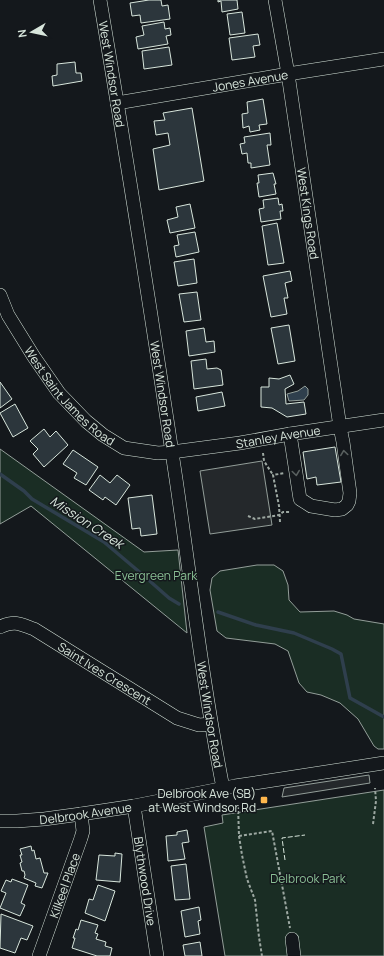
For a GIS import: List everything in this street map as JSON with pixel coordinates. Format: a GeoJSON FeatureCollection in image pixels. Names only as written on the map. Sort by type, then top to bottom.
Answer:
{"type":"FeatureCollection","features":[{"type":"Feature","properties":{"kind":"street","name":"West Windsor Road"},"geometry":{"type":"LineString","coordinates":[[100,0],[172,452],[211,724],[223,788]]}},
{"type":"Feature","properties":{"kind":"street","name":"West Kings Road"},"geometry":{"type":"LineString","coordinates":[[275,0],[288,74],[343,442],[350,493],[349,501],[342,509],[335,510],[311,506],[300,499],[294,461]]}},
{"type":"Feature","properties":{"kind":"street","name":"Jones Avenue"},"geometry":{"type":"LineString","coordinates":[[117,103],[384,59]]}},
{"type":"Feature","properties":{"kind":"street","name":"West Saint James Road"},"geometry":{"type":"LineString","coordinates":[[0,295],[8,315],[34,357],[59,393],[86,422],[124,448],[158,453],[172,452]]}},
{"type":"Feature","properties":{"kind":"street","name":"Stanley Avenue"},"geometry":{"type":"LineString","coordinates":[[172,452],[340,428],[384,420]]}},
{"type":"Feature","properties":{"kind":"street"},"geometry":{"type":"LineString","coordinates":[[290,434],[294,461]]}},
{"type":"Feature","properties":{"kind":"street","name":"Saint Ives Crescent"},"geometry":{"type":"LineString","coordinates":[[0,627],[14,622],[34,629],[177,718],[199,725],[211,724]]}},
{"type":"Feature","properties":{"kind":"street","name":"Delbrook Avenue"},"geometry":{"type":"LineString","coordinates":[[0,821],[44,819],[134,806],[223,788],[384,763]]}},
{"type":"Feature","properties":{"kind":"street","name":"Blythwood Drive"},"geometry":{"type":"LineString","coordinates":[[134,806],[157,956]]}},
{"type":"Feature","properties":{"kind":"street","name":"Kilkeel Place"},"geometry":{"type":"LineString","coordinates":[[39,956],[82,838],[81,814]]}},
{"type":"Feature","properties":{"kind":"street"},"geometry":{"type":"LineString","coordinates":[[292,939],[294,956]]}},
{"type":"Feature","properties":{"kind":"path"},"geometry":{"type":"LineString","coordinates":[[263,453],[264,461],[273,475],[280,522]]}},
{"type":"Feature","properties":{"kind":"path"},"geometry":{"type":"LineString","coordinates":[[273,475],[287,473],[286,470],[294,461]]}},
{"type":"Feature","properties":{"kind":"path"},"geometry":{"type":"LineString","coordinates":[[248,516],[254,519],[279,515],[283,512],[291,512]]}},
{"type":"Feature","properties":{"kind":"path"},"geometry":{"type":"LineString","coordinates":[[373,824],[376,801],[375,788]]}},
{"type":"Feature","properties":{"kind":"path"},"geometry":{"type":"LineString","coordinates":[[238,806],[239,836],[242,855],[255,900],[258,936],[262,956]]}},
{"type":"Feature","properties":{"kind":"path"},"geometry":{"type":"LineString","coordinates":[[239,836],[272,831],[292,939]]}},
{"type":"Feature","properties":{"kind":"green space","name":"Evergreen Park"},"geometry":{"type":"Polygon","coordinates":[[[0,449],[144,552],[178,550],[187,633],[31,506],[0,524],[0,449]]]}},
{"type":"Feature","properties":{"kind":"green space"},"geometry":{"type":"Polygon","coordinates":[[[257,565],[274,565],[283,571],[288,585],[289,600],[300,612],[334,611],[354,619],[384,624],[384,749],[378,749],[374,746],[358,719],[340,703],[321,695],[307,692],[299,683],[288,651],[275,644],[226,638],[217,631],[210,590],[212,578],[220,571],[257,565]]]}},
{"type":"Feature","properties":{"kind":"green space","name":"Delbrook Park"},"geometry":{"type":"Polygon","coordinates":[[[384,790],[384,956],[225,956],[204,827],[223,823],[222,815],[384,790]]]}},
{"type":"Feature","properties":{"kind":"shaded area"},"geometry":{"type":"Polygon","coordinates":[[[262,461],[272,525],[210,534],[200,471],[262,461]]]}},
{"type":"Feature","properties":{"kind":"shaded area"},"geometry":{"type":"Polygon","coordinates":[[[369,775],[370,783],[282,797],[284,788],[369,775]]]}},
{"type":"Feature","properties":{"kind":"water"},"geometry":{"type":"Polygon","coordinates":[[[305,386],[308,389],[308,395],[304,400],[289,401],[287,394],[298,391],[305,386]]]}},
{"type":"Feature","properties":{"kind":"building"},"geometry":{"type":"Polygon","coordinates":[[[161,0],[162,6],[168,5],[170,19],[141,23],[140,15],[132,16],[130,3],[161,0]]]}},
{"type":"Feature","properties":{"kind":"building"},"geometry":{"type":"Polygon","coordinates":[[[218,0],[237,0],[238,9],[222,12],[221,1],[218,2],[218,0]]]}},
{"type":"Feature","properties":{"kind":"building"},"geometry":{"type":"Polygon","coordinates":[[[242,12],[245,33],[230,35],[227,14],[242,12]]]}},
{"type":"Feature","properties":{"kind":"building"},"geometry":{"type":"Polygon","coordinates":[[[164,22],[165,29],[170,28],[171,35],[166,36],[168,44],[138,49],[136,37],[144,35],[142,26],[164,22]]]}},
{"type":"Feature","properties":{"kind":"building"},"geometry":{"type":"Polygon","coordinates":[[[258,34],[260,45],[253,46],[255,57],[232,60],[229,38],[258,34]]]}},
{"type":"Feature","properties":{"kind":"building"},"geometry":{"type":"Polygon","coordinates":[[[169,47],[172,65],[144,69],[142,51],[169,47]]]}},
{"type":"Feature","properties":{"kind":"building"},"geometry":{"type":"Polygon","coordinates":[[[75,62],[76,73],[81,73],[82,81],[53,86],[52,76],[57,75],[57,64],[75,62]]]}},
{"type":"Feature","properties":{"kind":"building"},"geometry":{"type":"Polygon","coordinates":[[[263,99],[267,124],[259,125],[260,130],[250,132],[249,126],[243,128],[242,114],[248,113],[247,102],[263,99]]]}},
{"type":"Feature","properties":{"kind":"building"},"geometry":{"type":"Polygon","coordinates":[[[192,108],[204,181],[159,190],[153,149],[170,145],[168,133],[156,135],[154,121],[165,120],[163,113],[192,108]]]}},
{"type":"Feature","properties":{"kind":"building"},"geometry":{"type":"Polygon","coordinates":[[[270,133],[271,145],[267,145],[270,165],[251,168],[251,163],[248,163],[247,153],[242,154],[240,144],[245,143],[244,137],[270,133]]]}},
{"type":"Feature","properties":{"kind":"building"},"geometry":{"type":"Polygon","coordinates":[[[273,173],[276,184],[274,184],[276,194],[259,197],[257,183],[259,183],[258,175],[273,173]]]}},
{"type":"Feature","properties":{"kind":"building"},"geometry":{"type":"Polygon","coordinates":[[[278,198],[279,205],[282,204],[283,211],[280,211],[281,219],[261,222],[259,209],[264,208],[263,200],[278,198]]]}},
{"type":"Feature","properties":{"kind":"building"},"geometry":{"type":"Polygon","coordinates":[[[190,204],[195,228],[170,233],[167,220],[178,217],[176,207],[190,204]]]}},
{"type":"Feature","properties":{"kind":"building"},"geometry":{"type":"Polygon","coordinates":[[[277,223],[284,263],[268,265],[262,226],[277,223]]]}},
{"type":"Feature","properties":{"kind":"building"},"geometry":{"type":"Polygon","coordinates":[[[195,232],[199,252],[176,257],[174,246],[179,245],[177,235],[195,232]]]}},
{"type":"Feature","properties":{"kind":"building"},"geometry":{"type":"Polygon","coordinates":[[[194,259],[197,283],[178,286],[174,262],[194,259]]]}},
{"type":"Feature","properties":{"kind":"building"},"geometry":{"type":"Polygon","coordinates":[[[290,271],[292,281],[285,283],[288,298],[284,298],[287,314],[271,317],[263,276],[290,271]]]}},
{"type":"Feature","properties":{"kind":"building"},"geometry":{"type":"Polygon","coordinates":[[[197,292],[201,320],[184,322],[179,294],[197,292]]]}},
{"type":"Feature","properties":{"kind":"building"},"geometry":{"type":"Polygon","coordinates":[[[289,325],[295,361],[278,364],[271,328],[289,325]]]}},
{"type":"Feature","properties":{"kind":"building"},"geometry":{"type":"Polygon","coordinates":[[[204,328],[206,342],[214,341],[215,352],[189,356],[186,331],[204,328]]]}},
{"type":"Feature","properties":{"kind":"building"},"geometry":{"type":"Polygon","coordinates":[[[206,359],[207,369],[217,368],[221,370],[223,385],[194,389],[191,361],[206,359]]]}},
{"type":"Feature","properties":{"kind":"building"},"geometry":{"type":"Polygon","coordinates":[[[290,375],[294,384],[285,389],[286,404],[304,402],[306,414],[287,417],[272,408],[261,407],[261,387],[269,387],[269,378],[279,379],[290,375]]]}},
{"type":"Feature","properties":{"kind":"building"},"geometry":{"type":"Polygon","coordinates":[[[0,382],[12,399],[0,408],[0,382]]]}},
{"type":"Feature","properties":{"kind":"building"},"geometry":{"type":"Polygon","coordinates":[[[222,392],[225,406],[198,411],[196,397],[222,392]]]}},
{"type":"Feature","properties":{"kind":"building"},"geometry":{"type":"Polygon","coordinates":[[[15,404],[28,428],[13,437],[0,413],[15,404]]]}},
{"type":"Feature","properties":{"kind":"building"},"geometry":{"type":"Polygon","coordinates":[[[44,429],[50,437],[56,431],[68,445],[44,467],[33,454],[38,449],[30,441],[44,429]]]}},
{"type":"Feature","properties":{"kind":"building"},"geometry":{"type":"Polygon","coordinates":[[[335,447],[341,482],[317,485],[316,477],[307,479],[303,452],[335,447]]]}},
{"type":"Feature","properties":{"kind":"building"},"geometry":{"type":"Polygon","coordinates":[[[73,450],[98,467],[86,485],[74,478],[77,473],[63,464],[73,450]]]}},
{"type":"Feature","properties":{"kind":"building"},"geometry":{"type":"Polygon","coordinates":[[[100,475],[110,483],[117,475],[130,485],[116,505],[105,497],[103,500],[89,490],[100,475]]]}},
{"type":"Feature","properties":{"kind":"building"},"geometry":{"type":"Polygon","coordinates":[[[152,495],[157,534],[141,536],[140,528],[132,529],[128,498],[152,495]]]}},
{"type":"Feature","properties":{"kind":"building"},"geometry":{"type":"Polygon","coordinates":[[[187,830],[189,842],[182,843],[185,859],[168,861],[166,836],[177,835],[177,832],[187,830]]]}},
{"type":"Feature","properties":{"kind":"building"},"geometry":{"type":"Polygon","coordinates":[[[31,846],[32,851],[34,850],[36,859],[40,858],[44,873],[48,873],[42,888],[35,886],[36,883],[24,878],[24,871],[22,871],[20,855],[22,855],[20,849],[31,846]]]}},
{"type":"Feature","properties":{"kind":"building"},"geometry":{"type":"Polygon","coordinates":[[[115,853],[122,854],[120,882],[96,880],[99,855],[115,856],[115,853]]]}},
{"type":"Feature","properties":{"kind":"building"},"geometry":{"type":"Polygon","coordinates":[[[186,864],[190,899],[175,900],[171,866],[186,864]]]}},
{"type":"Feature","properties":{"kind":"building"},"geometry":{"type":"Polygon","coordinates":[[[12,879],[28,885],[21,903],[25,905],[20,916],[0,908],[6,893],[1,891],[6,880],[11,882],[12,879]]]}},
{"type":"Feature","properties":{"kind":"building"},"geometry":{"type":"Polygon","coordinates":[[[98,885],[115,891],[105,921],[85,913],[89,899],[93,900],[98,885]]]}},
{"type":"Feature","properties":{"kind":"building"},"geometry":{"type":"Polygon","coordinates":[[[199,907],[201,920],[198,921],[200,934],[185,937],[181,911],[199,907]]]}},
{"type":"Feature","properties":{"kind":"building"},"geometry":{"type":"Polygon","coordinates":[[[1,914],[33,926],[27,940],[21,938],[15,953],[0,948],[1,914]]]}},
{"type":"Feature","properties":{"kind":"building"},"geometry":{"type":"Polygon","coordinates":[[[81,920],[98,925],[95,933],[98,934],[96,939],[106,942],[105,946],[112,948],[110,956],[97,956],[72,948],[75,938],[73,938],[76,929],[78,930],[81,920]]]}},
{"type":"Feature","properties":{"kind":"building"},"geometry":{"type":"Polygon","coordinates":[[[200,942],[202,956],[185,956],[183,945],[200,942]]]}},
{"type":"Feature","properties":{"kind":"waterway","name":"Mission Creek"},"geometry":{"type":"LineString","coordinates":[[0,474],[24,491],[32,499],[104,542],[169,598],[179,604]]}},
{"type":"Feature","properties":{"kind":"waterway","name":"Mission Creek"},"geometry":{"type":"LineString","coordinates":[[218,612],[256,625],[294,633],[341,654],[350,698],[384,717]]}},
{"type":"Feature","properties":{"kind":"fence"},"geometry":{"type":"LineString","coordinates":[[285,860],[282,838],[305,835]]}},
{"type":"Feature","properties":{"kind":"place","name":"Delbrook Ave (SB) at West Windsor Rd"},"geometry":{"type":"Point","coordinates":[264,800]}}]}
